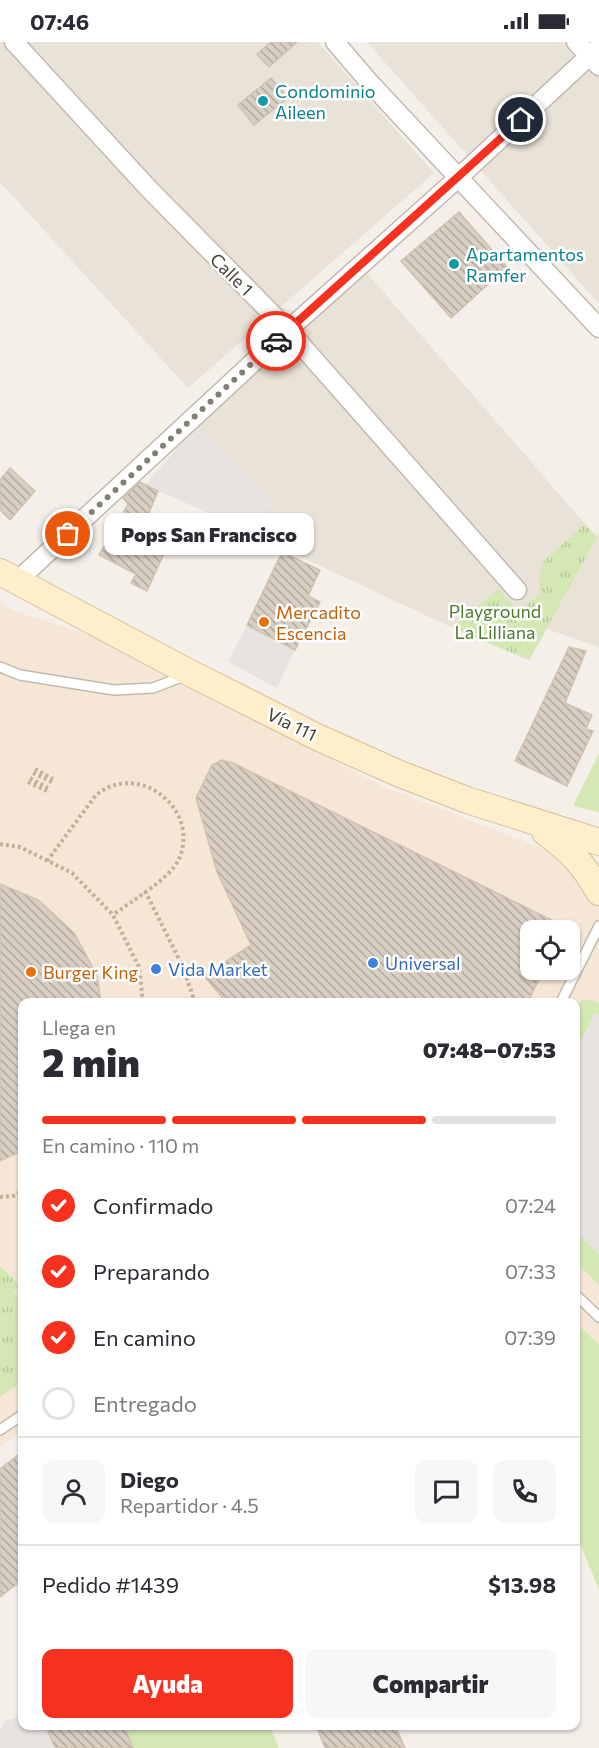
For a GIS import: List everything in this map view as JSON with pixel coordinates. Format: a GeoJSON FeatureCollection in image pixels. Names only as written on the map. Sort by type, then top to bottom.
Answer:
{"type":"FeatureCollection","features":[{"type":"Feature","properties":{"kind":"main road","name":"Vía 111"},"geometry":{"type":"LineString","coordinates":[[8,577],[189,673],[318,737],[400,774],[467,800],[599,842]]}},
{"type":"Feature","properties":{"kind":"main road"},"geometry":{"type":"LineString","coordinates":[[530,821],[569,850],[586,869],[599,892]]}},
{"type":"Feature","properties":{"kind":"street","name":"Calle 1"},"geometry":{"type":"LineString","coordinates":[[14,42],[148,188],[288,330],[517,590]]}},
{"type":"Feature","properties":{"kind":"street"},"geometry":{"type":"LineString","coordinates":[[335,42],[370,83],[599,328]]}},
{"type":"Feature","properties":{"kind":"street"},"geometry":{"type":"LineString","coordinates":[[8,577],[596,56],[576,42]]}},
{"type":"Feature","properties":{"kind":"lane"},"geometry":{"type":"LineString","coordinates":[[0,667],[20,675],[114,690],[153,688],[189,673]]}},
{"type":"Feature","properties":{"kind":"lane"},"geometry":{"type":"LineString","coordinates":[[563,998],[599,926]]}},
{"type":"Feature","properties":{"kind":"lane"},"geometry":{"type":"LineString","coordinates":[[580,1298],[599,1317]]}},
{"type":"Feature","properties":{"kind":"lane"},"geometry":{"type":"LineString","coordinates":[[0,1430],[18,1418]]}},
{"type":"Feature","properties":{"kind":"path"},"geometry":{"type":"LineString","coordinates":[[34,771],[52,780]]}},
{"type":"Feature","properties":{"kind":"path"},"geometry":{"type":"LineString","coordinates":[[29,780],[48,789]]}},
{"type":"Feature","properties":{"kind":"path"},"geometry":{"type":"LineString","coordinates":[[47,861],[96,795],[105,787],[136,783],[162,794],[173,806],[182,825],[183,843],[179,858],[171,872],[113,915]]}},
{"type":"Feature","properties":{"kind":"path"},"geometry":{"type":"LineString","coordinates":[[0,844],[20,847],[72,873],[113,915],[139,967],[143,998]]}},
{"type":"Feature","properties":{"kind":"path"},"geometry":{"type":"LineString","coordinates":[[145,891],[182,965],[194,998]]}},
{"type":"Feature","properties":{"kind":"path"},"geometry":{"type":"LineString","coordinates":[[0,1197],[18,1193]]}},
{"type":"Feature","properties":{"kind":"shaded area"},"geometry":{"type":"Polygon","coordinates":[[[0,42],[318,42],[434,173],[188,388],[0,182],[0,42]]]}},
{"type":"Feature","properties":{"kind":"shaded area"},"geometry":{"type":"Polygon","coordinates":[[[367,42],[599,42],[599,304],[367,42]]]}},
{"type":"Feature","properties":{"kind":"shaded area"},"geometry":{"type":"Polygon","coordinates":[[[367,273],[585,524],[596,536],[599,533],[599,647],[547,629],[529,660],[453,628],[248,530],[145,485],[197,426],[367,273]]]}},
{"type":"Feature","properties":{"kind":"shaded area"},"geometry":{"type":"Polygon","coordinates":[[[197,426],[275,505],[248,530],[145,485],[197,426]]]}},
{"type":"Feature","properties":{"kind":"shaded area"},"geometry":{"type":"Polygon","coordinates":[[[0,602],[11,610],[96,637],[384,787],[599,868],[599,1590],[580,1543],[580,998],[18,998],[18,1434],[0,1447],[0,602]]]}},
{"type":"Feature","properties":{"kind":"shaded area"},"geometry":{"type":"Polygon","coordinates":[[[247,625],[295,650],[277,688],[228,662],[247,625]]]}},
{"type":"Feature","properties":{"kind":"shaded area"},"geometry":{"type":"Polygon","coordinates":[[[595,1013],[599,1015],[599,1254],[580,1236],[580,1043],[595,1013]]]}},
{"type":"Feature","properties":{"kind":"shaded area"},"geometry":{"type":"Polygon","coordinates":[[[18,1717],[18,1730],[46,1730],[53,1748],[0,1748],[0,1732],[4,1721],[18,1717]]]}},
{"type":"Feature","properties":{"kind":"green space","name":"Playground La Lilliana"},"geometry":{"type":"Polygon","coordinates":[[[585,524],[597,537],[529,660],[453,628],[498,589],[519,612],[540,594],[539,577],[544,561],[585,524]]]}},
{"type":"Feature","properties":{"kind":"green space"},"geometry":{"type":"Polygon","coordinates":[[[599,753],[599,812],[573,806],[599,753]]]}},
{"type":"Feature","properties":{"kind":"green space"},"geometry":{"type":"Polygon","coordinates":[[[592,1000],[599,1003],[599,1015],[595,1013],[580,1043],[580,1002],[592,1000]]]}},
{"type":"Feature","properties":{"kind":"green space"},"geometry":{"type":"Polygon","coordinates":[[[580,1236],[599,1254],[599,1285],[580,1266],[580,1236]]]}},
{"type":"Feature","properties":{"kind":"green space"},"geometry":{"type":"Polygon","coordinates":[[[0,1266],[18,1283],[18,1288],[14,1291],[18,1297],[18,1385],[0,1397],[0,1266]]]}},
{"type":"Feature","properties":{"kind":"green space"},"geometry":{"type":"Polygon","coordinates":[[[580,1327],[599,1345],[599,1590],[580,1543],[580,1327]]]}},
{"type":"Feature","properties":{"kind":"green space"},"geometry":{"type":"Polygon","coordinates":[[[126,1730],[271,1730],[279,1748],[133,1748],[126,1730]]]}},
{"type":"Feature","properties":{"kind":"building"},"geometry":{"type":"Polygon","coordinates":[[[271,42],[297,42],[269,67],[257,54],[271,42]]]}},
{"type":"Feature","properties":{"kind":"building","name":"Condominio Aileen"},"geometry":{"type":"Polygon","coordinates":[[[271,78],[288,98],[254,125],[238,105],[271,78]]]}},
{"type":"Feature","properties":{"kind":"building","name":"Apartamentos Ramfer"},"geometry":{"type":"Polygon","coordinates":[[[459,212],[507,267],[451,318],[401,261],[459,212]]]}},
{"type":"Feature","properties":{"kind":"building"},"geometry":{"type":"Polygon","coordinates":[[[10,468],[35,491],[10,520],[0,510],[0,480],[10,468]]]}},
{"type":"Feature","properties":{"kind":"building"},"geometry":{"type":"Polygon","coordinates":[[[140,482],[158,491],[139,537],[165,551],[147,591],[131,583],[136,574],[99,555],[128,504],[123,498],[140,482]]]}},
{"type":"Feature","properties":{"kind":"building"},"geometry":{"type":"Polygon","coordinates":[[[282,552],[320,570],[308,596],[320,602],[295,650],[247,625],[282,552]]]}},
{"type":"Feature","properties":{"kind":"building"},"geometry":{"type":"Polygon","coordinates":[[[569,647],[586,651],[565,703],[592,715],[586,729],[593,731],[567,786],[515,761],[569,647]]]}},
{"type":"Feature","properties":{"kind":"building"},"geometry":{"type":"Polygon","coordinates":[[[222,760],[233,763],[552,920],[520,920],[520,980],[539,980],[530,998],[223,998],[204,976],[251,945],[217,872],[196,798],[212,765],[222,760]]]}},
{"type":"Feature","properties":{"kind":"building"},"geometry":{"type":"Polygon","coordinates":[[[0,884],[38,900],[74,933],[97,975],[100,998],[18,998],[18,1153],[0,1161],[0,884]]]}},
{"type":"Feature","properties":{"kind":"building"},"geometry":{"type":"Polygon","coordinates":[[[18,1455],[18,1583],[0,1597],[0,1469],[18,1455]]]}},
{"type":"Feature","properties":{"kind":"building"},"geometry":{"type":"Polygon","coordinates":[[[47,1730],[126,1730],[133,1748],[55,1748],[47,1730]]]}},
{"type":"Feature","properties":{"kind":"building"},"geometry":{"type":"Polygon","coordinates":[[[318,1730],[397,1730],[405,1748],[325,1748],[318,1730]]]}},
{"type":"Feature","properties":{"kind":"way so far"},"geometry":{"type":"LineString","coordinates":[[68,534],[276,341]]}},
{"type":"Feature","properties":{"kind":"place","name":"Condominio Aileen"},"geometry":{"type":"Point","coordinates":[263,101]}},
{"type":"Feature","properties":{"kind":"place","name":"Apartamentos Ramfer"},"geometry":{"type":"Point","coordinates":[454,264]}},
{"type":"Feature","properties":{"kind":"place","name":"Pops San Francisco"},"geometry":{"type":"Point","coordinates":[68,534]}},
{"type":"Feature","properties":{"kind":"place","name":"Mercadito Escencia"},"geometry":{"type":"Point","coordinates":[264,622]}},
{"type":"Feature","properties":{"kind":"place","name":"Universal"},"geometry":{"type":"Point","coordinates":[373,963]}},
{"type":"Feature","properties":{"kind":"place","name":"Vida Market"},"geometry":{"type":"Point","coordinates":[156,969]}},
{"type":"Feature","properties":{"kind":"place","name":"Burger King"},"geometry":{"type":"Point","coordinates":[31,972]}},
{"type":"Feature","properties":{"kind":"route"},"geometry":{"type":"LineString","coordinates":[[276,341],[521,120]]}}]}
